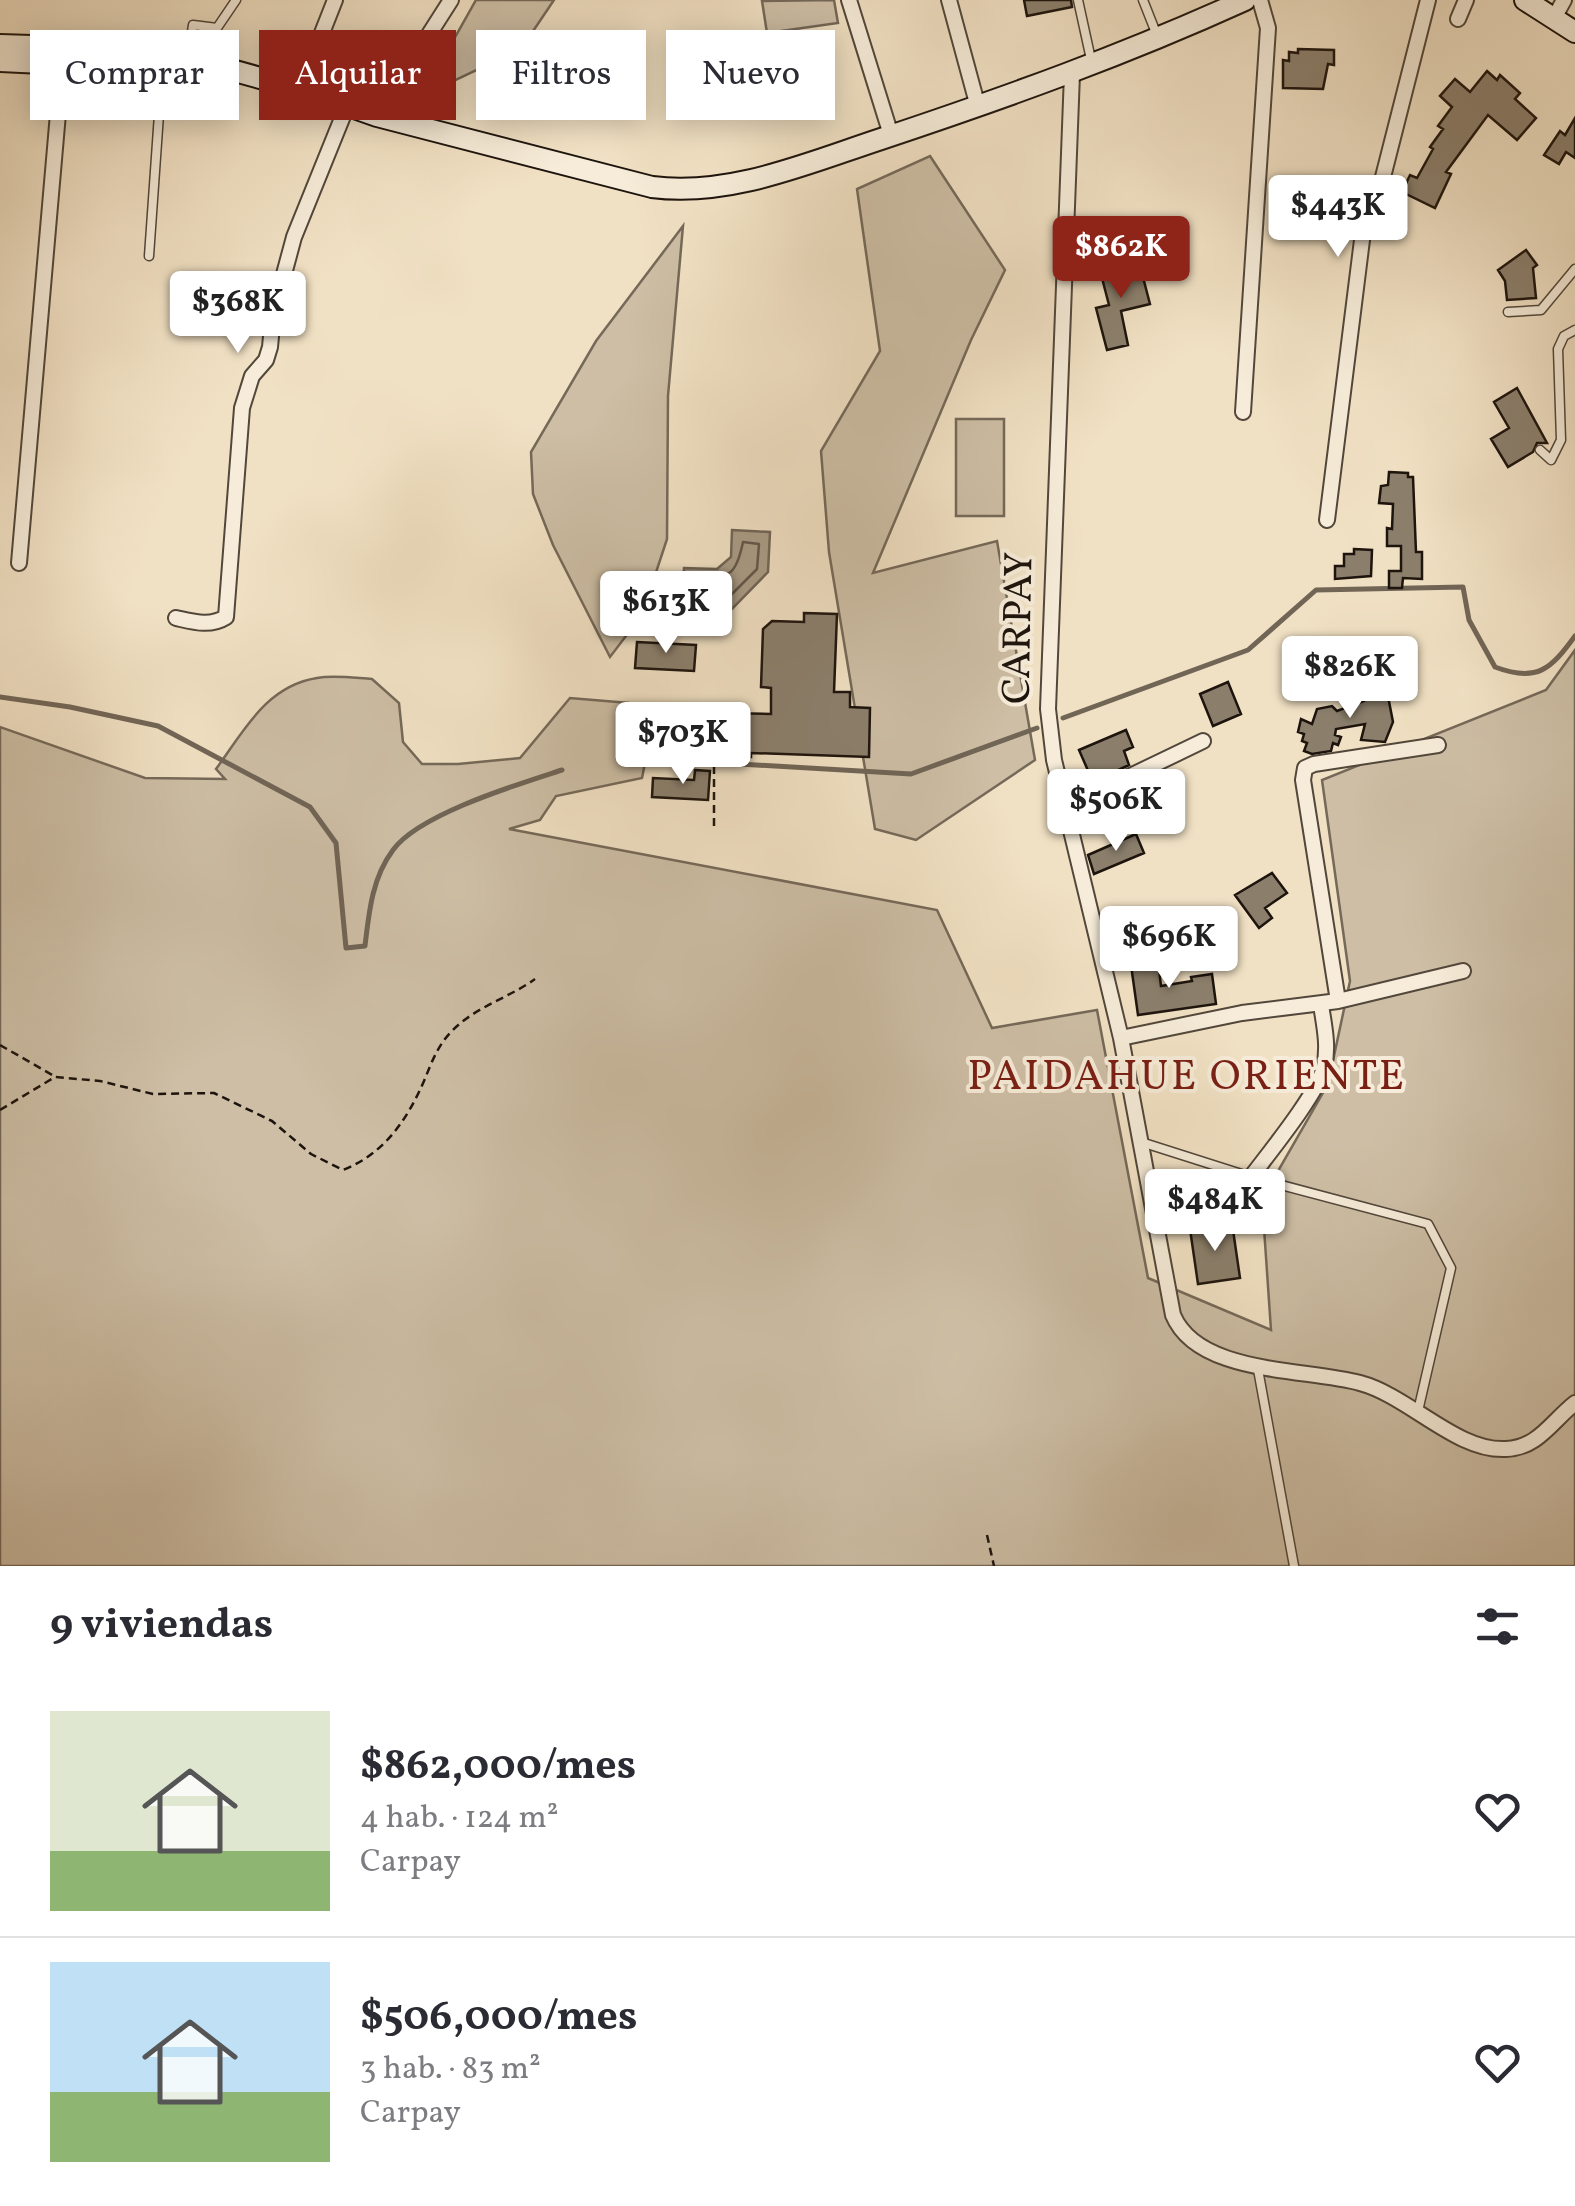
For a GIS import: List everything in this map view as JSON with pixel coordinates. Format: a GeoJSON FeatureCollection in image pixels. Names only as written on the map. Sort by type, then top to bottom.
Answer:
{"type":"FeatureCollection","features":[{"type":"Feature","properties":{"kind":"street"},"geometry":{"type":"LineString","coordinates":[[323,30],[335,0]]}},
{"type":"Feature","properties":{"kind":"street"},"geometry":{"type":"LineString","coordinates":[[432,30],[451,0]]}},
{"type":"Feature","properties":{"kind":"street"},"geometry":{"type":"LineString","coordinates":[[848,0],[891,135]]}},
{"type":"Feature","properties":{"kind":"street"},"geometry":{"type":"LineString","coordinates":[[949,0],[978,107]]}},
{"type":"Feature","properties":{"kind":"street"},"geometry":{"type":"LineString","coordinates":[[392,120],[652,187],[719,187],[978,107],[1082,70],[1244,0]]}},
{"type":"Feature","properties":{"kind":"street"},"geometry":{"type":"LineString","coordinates":[[1243,412],[1268,28],[1260,0]]}},
{"type":"Feature","properties":{"kind":"street"},"geometry":{"type":"LineString","coordinates":[[1327,520],[1363,232],[1383,178],[1428,0]]}},
{"type":"Feature","properties":{"kind":"street"},"geometry":{"type":"LineString","coordinates":[[1458,19],[1466,0]]}},
{"type":"Feature","properties":{"kind":"street"},"geometry":{"type":"LineString","coordinates":[[1526,0],[1559,9],[1575,32]]}},
{"type":"Feature","properties":{"kind":"street"},"geometry":{"type":"LineString","coordinates":[[0,45],[30,50]]}},
{"type":"Feature","properties":{"kind":"street"},"geometry":{"type":"LineString","coordinates":[[0,61],[30,58]]}},
{"type":"Feature","properties":{"kind":"street","name":"CARPAY"},"geometry":{"type":"LineString","coordinates":[[1082,70],[1048,708],[1054,760],[1121,1038],[1176,1324],[1188,1340],[1205,1351],[1360,1383],[1394,1396],[1480,1446],[1503,1450],[1536,1440],[1575,1403]]}},
{"type":"Feature","properties":{"kind":"street"},"geometry":{"type":"LineString","coordinates":[[19,563],[57,120]]}},
{"type":"Feature","properties":{"kind":"street"},"geometry":{"type":"LineString","coordinates":[[176,618],[202,624],[226,617],[242,408],[252,376],[266,360],[273,315],[294,237],[341,120]]}},
{"type":"Feature","properties":{"kind":"street"},"geometry":{"type":"LineString","coordinates":[[1066,807],[1203,741]]}},
{"type":"Feature","properties":{"kind":"street"},"geometry":{"type":"LineString","coordinates":[[1338,1001],[1303,780],[1305,768],[1438,745]]}},
{"type":"Feature","properties":{"kind":"street"},"geometry":{"type":"LineString","coordinates":[[1121,1038],[1242,1013],[1338,1001],[1463,971]]}},
{"type":"Feature","properties":{"kind":"street"},"geometry":{"type":"LineString","coordinates":[[1251,1177],[1284,1134],[1324,1070],[1326,1046],[1321,1004]]}},
{"type":"Feature","properties":{"kind":"lane"},"geometry":{"type":"LineString","coordinates":[[193,30],[194,25],[217,28],[236,0]]}},
{"type":"Feature","properties":{"kind":"lane"},"geometry":{"type":"LineString","coordinates":[[1078,0],[1082,70]]}},
{"type":"Feature","properties":{"kind":"lane"},"geometry":{"type":"LineString","coordinates":[[1143,0],[1158,39]]}},
{"type":"Feature","properties":{"kind":"lane"},"geometry":{"type":"LineString","coordinates":[[149,256],[159,120]]}},
{"type":"Feature","properties":{"kind":"lane"},"geometry":{"type":"LineString","coordinates":[[1508,312],[1541,310],[1575,270]]}},
{"type":"Feature","properties":{"kind":"lane"},"geometry":{"type":"LineString","coordinates":[[1540,450],[1550,460],[1561,440],[1558,349],[1564,336],[1575,330]]}},
{"type":"Feature","properties":{"kind":"lane"},"geometry":{"type":"LineString","coordinates":[[1141,1142],[1251,1177],[1428,1224],[1451,1268],[1418,1411]]}},
{"type":"Feature","properties":{"kind":"lane"},"geometry":{"type":"LineString","coordinates":[[1257,1364],[1294,1566]]}},
{"type":"Feature","properties":{"kind":"path"},"geometry":{"type":"LineString","coordinates":[[714,714],[714,830]]}},
{"type":"Feature","properties":{"kind":"path"},"geometry":{"type":"LineString","coordinates":[[0,1045],[56,1077],[100,1081],[153,1094],[214,1092],[272,1121],[312,1154],[343,1170],[365,1162],[398,1131],[435,1054],[450,1032],[478,1008],[514,994],[535,979]]}},
{"type":"Feature","properties":{"kind":"path"},"geometry":{"type":"LineString","coordinates":[[0,1110],[56,1077]]}},
{"type":"Feature","properties":{"kind":"path"},"geometry":{"type":"LineString","coordinates":[[986,1535],[994,1566]]}},
{"type":"Feature","properties":{"kind":"shaded area"},"geometry":{"type":"Polygon","coordinates":[[[476,0],[554,0],[534,30],[476,30],[476,70],[456,80],[456,36],[476,0]]]}},
{"type":"Feature","properties":{"kind":"shaded area"},"geometry":{"type":"Polygon","coordinates":[[[834,0],[838,23],[767,30],[762,1],[834,0]]]}},
{"type":"Feature","properties":{"kind":"shaded area"},"geometry":{"type":"Polygon","coordinates":[[[930,156],[1005,270],[971,340],[873,573],[997,541],[1035,760],[916,840],[875,829],[829,552],[821,451],[880,351],[857,189],[930,156]]]}},
{"type":"Feature","properties":{"kind":"shaded area"},"geometry":{"type":"Polygon","coordinates":[[[683,226],[668,396],[667,539],[642,615],[610,657],[553,545],[533,494],[531,452],[596,341],[683,226]]]}},
{"type":"Feature","properties":{"kind":"shaded area"},"geometry":{"type":"Polygon","coordinates":[[[956,419],[1004,419],[1004,516],[956,516],[956,419]]]}},
{"type":"Feature","properties":{"kind":"shaded area"},"geometry":{"type":"Polygon","coordinates":[[[1575,650],[1575,1566],[0,1566],[0,727],[145,778],[225,779],[216,769],[258,712],[284,690],[317,678],[372,679],[399,703],[403,742],[422,764],[520,758],[570,698],[629,703],[649,743],[642,778],[556,796],[540,820],[509,829],[937,910],[992,1028],[1097,1010],[1148,1278],[1271,1330],[1262,1199],[1328,1084],[1350,981],[1322,780],[1546,690],[1575,650]]]}},
{"type":"Feature","properties":{"kind":"water"},"geometry":{"type":"Polygon","coordinates":[[[732,530],[770,532],[768,572],[728,613],[682,610],[684,568],[717,569],[731,557],[732,530]]]}},
{"type":"Feature","properties":{"kind":"building"},"geometry":{"type":"Polygon","coordinates":[[[1024,0],[1071,0],[1072,7],[1027,16],[1024,0]]]}},
{"type":"Feature","properties":{"kind":"building"},"geometry":{"type":"Polygon","coordinates":[[[1298,49],[1334,50],[1334,65],[1328,64],[1323,89],[1283,88],[1283,60],[1289,61],[1289,52],[1298,53],[1298,49]]]}},
{"type":"Feature","properties":{"kind":"building"},"geometry":{"type":"Polygon","coordinates":[[[1487,71],[1497,80],[1500,75],[1520,93],[1515,99],[1536,118],[1517,140],[1488,115],[1446,172],[1451,174],[1435,208],[1402,192],[1410,175],[1417,178],[1433,149],[1430,147],[1443,129],[1438,126],[1452,107],[1440,96],[1455,79],[1470,92],[1487,71]]]}},
{"type":"Feature","properties":{"kind":"building"},"geometry":{"type":"Polygon","coordinates":[[[1575,118],[1575,158],[1566,152],[1559,164],[1544,155],[1560,131],[1565,135],[1575,118]]]}},
{"type":"Feature","properties":{"kind":"building"},"geometry":{"type":"Polygon","coordinates":[[[1526,250],[1537,265],[1533,268],[1536,298],[1507,300],[1505,281],[1498,270],[1526,250]]]}},
{"type":"Feature","properties":{"kind":"building"},"geometry":{"type":"Polygon","coordinates":[[[1120,260],[1122,266],[1139,262],[1150,304],[1121,311],[1128,345],[1107,350],[1096,308],[1109,305],[1102,278],[1111,276],[1108,263],[1120,260]]]}},
{"type":"Feature","properties":{"kind":"building"},"geometry":{"type":"Polygon","coordinates":[[[1517,388],[1547,443],[1537,443],[1533,452],[1508,467],[1491,439],[1509,428],[1494,402],[1517,388]]]}},
{"type":"Feature","properties":{"kind":"building"},"geometry":{"type":"Polygon","coordinates":[[[1389,472],[1413,477],[1416,552],[1422,552],[1422,579],[1403,578],[1402,588],[1389,588],[1389,571],[1401,571],[1401,546],[1387,546],[1393,504],[1379,503],[1381,486],[1388,485],[1389,472]]]}},
{"type":"Feature","properties":{"kind":"building"},"geometry":{"type":"Polygon","coordinates":[[[1354,549],[1372,550],[1371,576],[1335,579],[1335,566],[1344,566],[1344,554],[1354,554],[1354,549]]]}},
{"type":"Feature","properties":{"kind":"building"},"geometry":{"type":"Polygon","coordinates":[[[804,613],[837,614],[834,692],[850,692],[850,707],[870,708],[869,757],[751,753],[751,757],[722,756],[723,713],[771,714],[771,688],[761,687],[763,629],[772,621],[804,622],[804,613]]]}},
{"type":"Feature","properties":{"kind":"building"},"geometry":{"type":"Polygon","coordinates":[[[637,642],[696,645],[694,671],[635,668],[637,642]]]}},
{"type":"Feature","properties":{"kind":"building"},"geometry":{"type":"Polygon","coordinates":[[[1228,682],[1241,714],[1213,726],[1200,694],[1228,682]]]}},
{"type":"Feature","properties":{"kind":"building"},"geometry":{"type":"Polygon","coordinates":[[[1386,686],[1393,722],[1385,742],[1361,740],[1365,724],[1336,729],[1335,735],[1341,737],[1338,745],[1333,743],[1331,751],[1304,751],[1307,743],[1302,741],[1304,734],[1298,732],[1301,719],[1312,724],[1317,709],[1332,706],[1337,711],[1364,701],[1362,688],[1386,686]]]}},
{"type":"Feature","properties":{"kind":"building"},"geometry":{"type":"Polygon","coordinates":[[[1126,730],[1133,747],[1124,751],[1129,765],[1093,782],[1079,750],[1126,730]]]}},
{"type":"Feature","properties":{"kind":"building"},"geometry":{"type":"Polygon","coordinates":[[[695,770],[710,771],[708,800],[652,797],[653,778],[694,780],[695,770]]]}},
{"type":"Feature","properties":{"kind":"building"},"geometry":{"type":"Polygon","coordinates":[[[1136,834],[1144,853],[1094,874],[1088,855],[1136,834]]]}},
{"type":"Feature","properties":{"kind":"building"},"geometry":{"type":"Polygon","coordinates":[[[1272,873],[1287,893],[1265,908],[1272,918],[1259,928],[1235,895],[1272,873]]]}},
{"type":"Feature","properties":{"kind":"building"},"geometry":{"type":"Polygon","coordinates":[[[1158,961],[1161,986],[1212,974],[1216,1004],[1138,1015],[1131,965],[1158,961]]]}},
{"type":"Feature","properties":{"kind":"building"},"geometry":{"type":"Polygon","coordinates":[[[1232,1223],[1240,1278],[1198,1284],[1190,1229],[1232,1223]]]}},
{"type":"Feature","properties":{"kind":"waterway"},"geometry":{"type":"LineString","coordinates":[[1063,718],[1248,650],[1316,590],[1463,587],[1469,620],[1495,667],[1510,672],[1542,670],[1575,636]]}},
{"type":"Feature","properties":{"kind":"waterway"},"geometry":{"type":"LineString","coordinates":[[0,697],[158,726],[310,807],[336,843],[346,948],[365,946],[380,872],[406,837],[471,802],[562,770]]}},
{"type":"Feature","properties":{"kind":"waterway"},"geometry":{"type":"LineString","coordinates":[[723,763],[911,774],[1037,728]]}},
{"type":"Feature","properties":{"kind":"district","name":"PAIDAHUE ORIENTE"},"geometry":{"type":"Point","coordinates":[1187,1078]}}]}
